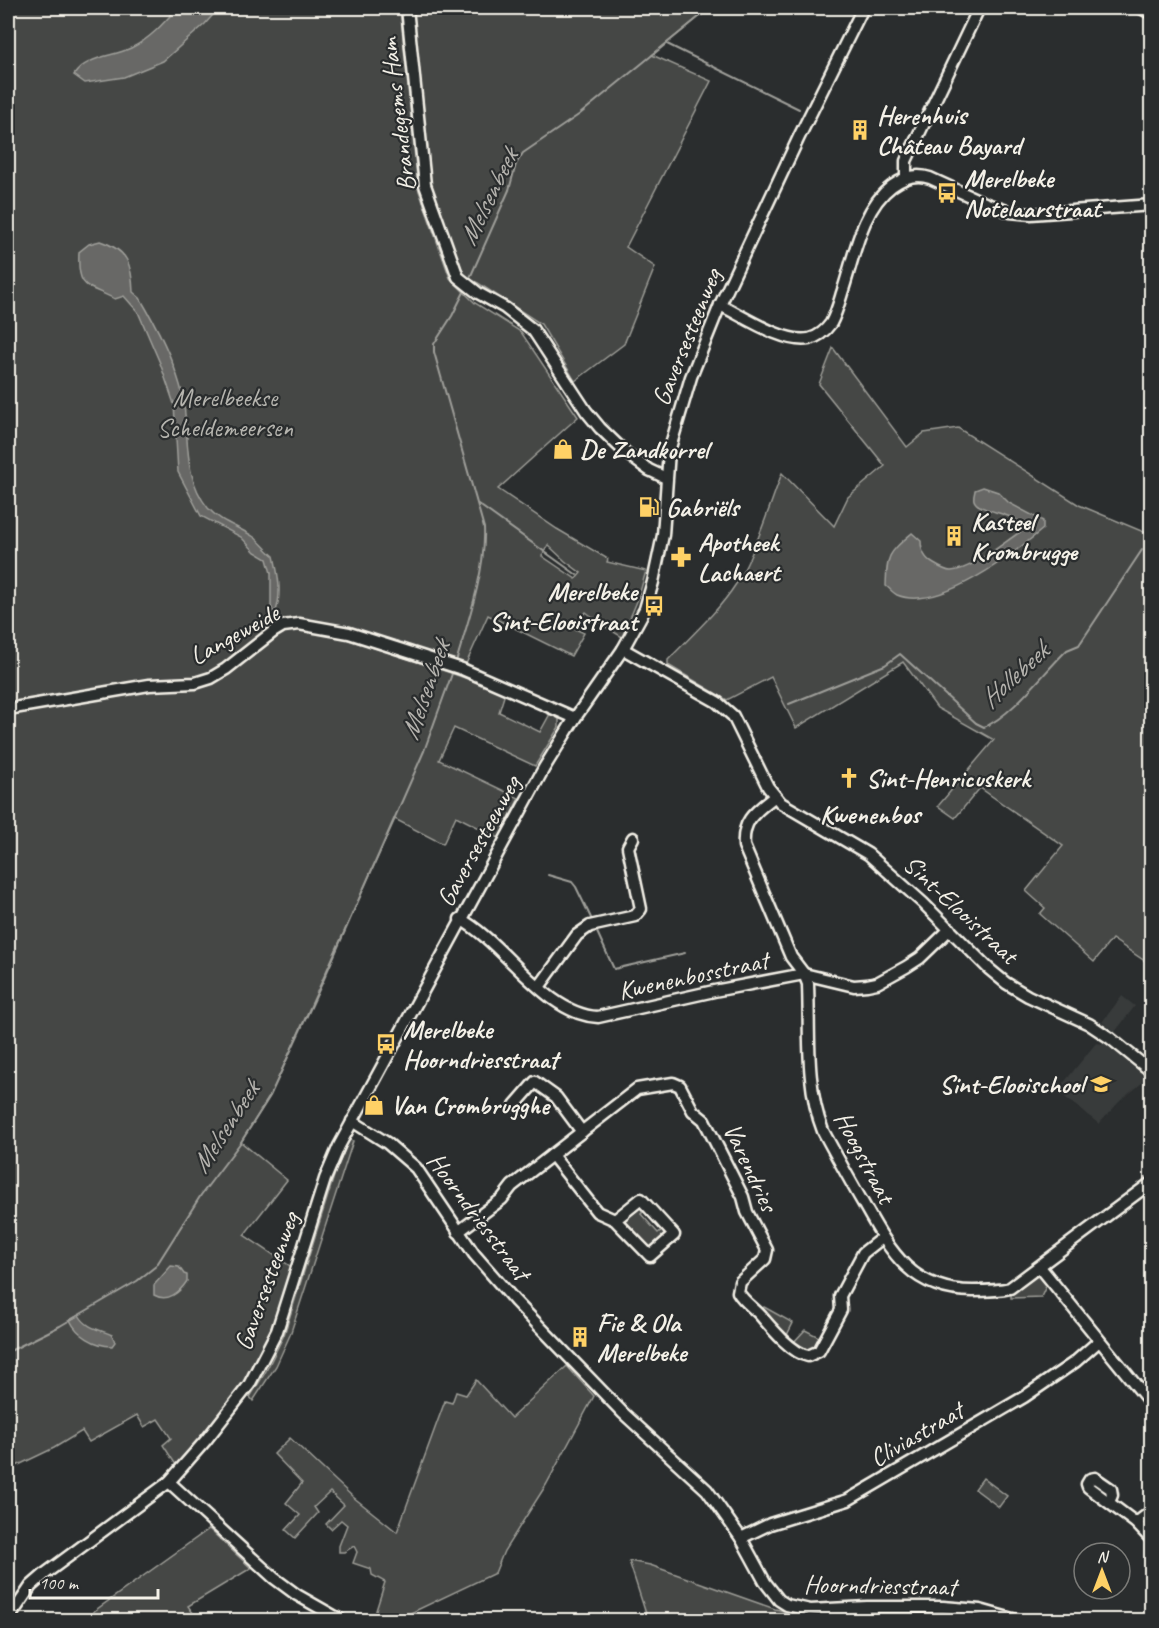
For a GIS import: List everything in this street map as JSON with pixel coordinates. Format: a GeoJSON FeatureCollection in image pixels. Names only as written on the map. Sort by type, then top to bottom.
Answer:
{"type":"FeatureCollection","features":[{"type":"Feature","properties":{"kind":"street","name":"Brandegems Ham"},"geometry":{"type":"LineString","coordinates":[[406,8],[425,185],[456,272],[463,282],[505,308],[533,330],[586,411],[600,428],[626,453],[649,470],[666,478]]}},
{"type":"Feature","properties":{"kind":"street","name":"Gaversesteenweg"},"geometry":{"type":"LineString","coordinates":[[8,1620],[31,1586],[46,1573],[169,1482],[206,1440],[249,1384],[267,1353],[282,1317],[325,1179],[352,1121],[544,768],[575,718],[623,649],[645,609],[663,535],[669,451],[699,354],[799,137],[864,8]]}},
{"type":"Feature","properties":{"kind":"street"},"geometry":{"type":"LineString","coordinates":[[906,177],[906,161],[909,154],[979,8]]}},
{"type":"Feature","properties":{"kind":"street"},"geometry":{"type":"LineString","coordinates":[[1141,8],[1152,14]]}},
{"type":"Feature","properties":{"kind":"street"},"geometry":{"type":"LineString","coordinates":[[720,305],[785,337],[797,340],[811,339],[821,333],[831,323],[865,225],[875,205],[886,190],[906,177],[930,178],[1010,212],[1056,213],[1152,205]]}},
{"type":"Feature","properties":{"kind":"street","name":"Langeweide"},"geometry":{"type":"LineString","coordinates":[[8,709],[149,685],[195,683],[212,678],[273,632],[292,624],[349,633],[447,665],[575,718]]}},
{"type":"Feature","properties":{"kind":"street","name":"Sint-Elooistraat"},"geometry":{"type":"LineString","coordinates":[[623,649],[725,708],[738,724],[774,797],[791,810],[868,854],[923,903],[988,969],[1028,996],[1089,1024],[1152,1072]]}},
{"type":"Feature","properties":{"kind":"street","name":"Hoogstraat"},"geometry":{"type":"LineString","coordinates":[[774,797],[747,821],[743,837],[744,846],[791,957],[804,974],[808,984],[812,1088],[822,1131],[890,1250],[906,1266],[935,1286],[945,1289],[1000,1291],[1010,1288],[1040,1267],[1051,1256],[1152,1182]]}},
{"type":"Feature","properties":{"kind":"street"},"geometry":{"type":"LineString","coordinates":[[539,987],[583,930],[639,913],[641,909],[628,847],[633,838]]}},
{"type":"Feature","properties":{"kind":"street","name":"Kwenenbosstraat"},"geometry":{"type":"LineString","coordinates":[[460,919],[475,928],[515,968],[539,987],[574,1012],[587,1017],[610,1016],[714,991],[804,974],[854,986],[877,983],[920,958],[950,929]]}},
{"type":"Feature","properties":{"kind":"street"},"geometry":{"type":"LineString","coordinates":[[515,1105],[535,1082],[556,1097],[582,1132]]}},
{"type":"Feature","properties":{"kind":"street","name":"Varendries"},"geometry":{"type":"LineString","coordinates":[[458,1232],[502,1198],[512,1186],[637,1089],[673,1083],[680,1086],[693,1112],[704,1120],[767,1250],[765,1260],[740,1282],[738,1292],[770,1328],[803,1355],[814,1355],[819,1351],[841,1310],[840,1296],[863,1253],[882,1238]]}},
{"type":"Feature","properties":{"kind":"street","name":"Hoorndriesstraat"},"geometry":{"type":"LineString","coordinates":[[352,1121],[387,1143],[416,1168],[474,1254],[515,1300],[595,1385],[707,1490],[741,1538],[771,1591],[779,1600],[810,1610],[867,1607],[943,1608],[980,1611],[1016,1620]]}},
{"type":"Feature","properties":{"kind":"street"},"geometry":{"type":"LineString","coordinates":[[552,1155],[597,1212],[615,1220],[650,1256],[674,1234],[641,1199],[615,1220]]}},
{"type":"Feature","properties":{"kind":"street"},"geometry":{"type":"LineString","coordinates":[[1040,1267],[1152,1405]]}},
{"type":"Feature","properties":{"kind":"street","name":"Cliviastraat"},"geometry":{"type":"LineString","coordinates":[[741,1538],[770,1524],[848,1500],[1024,1397],[1075,1362],[1099,1341]]}},
{"type":"Feature","properties":{"kind":"street"},"geometry":{"type":"LineString","coordinates":[[169,1482],[274,1578],[297,1595],[341,1620]]}},
{"type":"Feature","properties":{"kind":"street"},"geometry":{"type":"LineString","coordinates":[[1109,1502],[1136,1523],[1152,1540]]}},
{"type":"Feature","properties":{"kind":"street"},"geometry":{"type":"LineString","coordinates":[[1136,1523],[1150,1516]]}},
{"type":"Feature","properties":{"kind":"shaded area"},"geometry":{"type":"Polygon","coordinates":[[[177,8],[219,8],[205,24],[163,61],[124,77],[85,83],[74,75],[92,60],[124,51],[138,44],[156,30],[177,8]]]}},
{"type":"Feature","properties":{"kind":"shaded area"},"geometry":{"type":"Polygon","coordinates":[[[100,241],[117,249],[127,260],[130,266],[133,292],[146,308],[172,362],[180,385],[190,464],[199,494],[213,513],[254,537],[274,556],[279,590],[276,611],[273,612],[271,606],[271,573],[267,559],[255,552],[241,537],[201,516],[178,472],[174,404],[160,363],[138,312],[124,296],[115,299],[91,288],[82,280],[79,252],[89,244],[100,241]]]}},
{"type":"Feature","properties":{"kind":"shaded area"},"geometry":{"type":"Polygon","coordinates":[[[983,487],[998,492],[1009,503],[1043,521],[1043,529],[994,566],[974,578],[933,596],[914,598],[897,595],[886,586],[890,555],[912,533],[921,541],[924,555],[928,560],[940,568],[951,571],[977,562],[1020,532],[1023,526],[1018,521],[977,504],[974,500],[975,490],[983,487]]]}},
{"type":"Feature","properties":{"kind":"shaded area","name":"Sint-Elooischool"},"geometry":{"type":"Polygon","coordinates":[[[1122,996],[1135,1006],[1115,1032],[1102,1022],[1122,996]]]}},
{"type":"Feature","properties":{"kind":"shaded area","name":"Sint-Elooischool"},"geometry":{"type":"Polygon","coordinates":[[[1096,1043],[1105,1044],[1148,1078],[1119,1102],[1099,1124],[1057,1091],[1096,1043]]]}},
{"type":"Feature","properties":{"kind":"shaded area"},"geometry":{"type":"Polygon","coordinates":[[[171,1266],[179,1267],[187,1275],[187,1281],[181,1289],[169,1297],[154,1295],[154,1285],[171,1266]]]}},
{"type":"Feature","properties":{"kind":"shaded area"},"geometry":{"type":"Polygon","coordinates":[[[79,1315],[90,1326],[112,1335],[115,1342],[112,1346],[93,1342],[82,1335],[70,1320],[79,1315]]]}},
{"type":"Feature","properties":{"kind":"green space","name":"Merelbeekse Scheldemeersen"},"geometry":{"type":"Polygon","coordinates":[[[8,8],[400,8],[418,188],[450,278],[475,303],[521,332],[578,417],[498,489],[557,529],[608,559],[607,562],[646,571],[638,599],[622,637],[586,612],[575,629],[584,633],[571,656],[488,615],[466,664],[316,621],[283,622],[223,668],[202,677],[8,706],[8,8]],[[548,545],[542,556],[576,579],[581,573],[548,545]]]}},
{"type":"Feature","properties":{"kind":"green space"},"geometry":{"type":"Polygon","coordinates":[[[419,8],[710,8],[652,55],[711,81],[626,247],[655,267],[624,344],[575,381],[541,324],[465,277],[430,189],[411,10],[419,8]]]}},
{"type":"Feature","properties":{"kind":"green space"},"geometry":{"type":"Polygon","coordinates":[[[833,348],[907,447],[924,433],[958,428],[1079,505],[1151,535],[1151,965],[1112,939],[1094,962],[1040,914],[1045,908],[1026,891],[1063,846],[980,788],[955,818],[938,806],[994,740],[937,708],[903,662],[796,728],[771,677],[727,700],[668,665],[668,660],[713,614],[736,584],[756,544],[782,473],[834,526],[848,497],[885,466],[819,384],[833,348]]]}},
{"type":"Feature","properties":{"kind":"green space"},"geometry":{"type":"Polygon","coordinates":[[[286,629],[336,636],[460,676],[505,693],[499,712],[540,732],[550,714],[559,718],[559,727],[535,766],[454,728],[439,760],[519,798],[499,838],[456,816],[443,844],[395,819],[270,1096],[241,1142],[287,1180],[244,1235],[293,1268],[275,1319],[254,1365],[227,1408],[178,1468],[163,1445],[171,1438],[158,1419],[144,1427],[137,1415],[89,1442],[82,1431],[54,1448],[8,1470],[8,712],[154,688],[191,687],[286,629]]]}},
{"type":"Feature","properties":{"kind":"green space"},"geometry":{"type":"Polygon","coordinates":[[[349,1140],[353,1141],[290,1335],[276,1366],[253,1401],[250,1397],[284,1335],[336,1170],[349,1140]]]}},
{"type":"Feature","properties":{"kind":"green space"},"geometry":{"type":"Polygon","coordinates":[[[639,1207],[645,1210],[641,1214],[658,1233],[663,1229],[665,1236],[651,1249],[648,1249],[624,1222],[624,1219],[639,1207]]]}},
{"type":"Feature","properties":{"kind":"green space"},"geometry":{"type":"Polygon","coordinates":[[[1035,1276],[1042,1278],[1047,1284],[1041,1297],[1011,1298],[1011,1292],[1035,1276]]]}},
{"type":"Feature","properties":{"kind":"green space"},"geometry":{"type":"Polygon","coordinates":[[[764,1307],[793,1323],[786,1337],[763,1309],[764,1307]]]}},
{"type":"Feature","properties":{"kind":"green space"},"geometry":{"type":"Polygon","coordinates":[[[805,1330],[819,1337],[817,1347],[804,1352],[793,1343],[805,1330]]]}},
{"type":"Feature","properties":{"kind":"green space"},"geometry":{"type":"Polygon","coordinates":[[[567,1366],[594,1396],[546,1485],[504,1551],[495,1573],[396,1620],[373,1620],[385,1582],[372,1575],[371,1569],[353,1563],[357,1552],[354,1546],[344,1552],[339,1552],[347,1525],[341,1520],[331,1529],[326,1524],[344,1505],[330,1492],[314,1507],[318,1513],[295,1538],[286,1530],[300,1515],[286,1503],[302,1483],[274,1454],[290,1438],[353,1497],[397,1532],[445,1401],[452,1403],[456,1392],[466,1395],[476,1380],[511,1418],[567,1366]]]}},
{"type":"Feature","properties":{"kind":"green space"},"geometry":{"type":"Polygon","coordinates":[[[983,1478],[1007,1496],[999,1507],[975,1489],[983,1478]]]}},
{"type":"Feature","properties":{"kind":"green space"},"geometry":{"type":"Polygon","coordinates":[[[209,1529],[251,1568],[188,1606],[198,1620],[99,1620],[93,1612],[209,1529]]]}},
{"type":"Feature","properties":{"kind":"green space"},"geometry":{"type":"Polygon","coordinates":[[[629,1561],[650,1565],[775,1609],[797,1614],[814,1614],[814,1620],[648,1620],[629,1561]]]}},
{"type":"Feature","properties":{"kind":"waterway","name":"Melsenbeek"},"geometry":{"type":"LineString","coordinates":[[469,280],[509,190],[516,164],[523,153],[580,114],[710,8]]}},
{"type":"Feature","properties":{"kind":"waterway"},"geometry":{"type":"LineString","coordinates":[[667,44],[799,109]]}},
{"type":"Feature","properties":{"kind":"waterway","name":"Melsenbeek"},"geometry":{"type":"LineString","coordinates":[[456,662],[479,578],[484,528],[434,352],[434,344],[466,288]]}},
{"type":"Feature","properties":{"kind":"waterway"},"geometry":{"type":"LineString","coordinates":[[478,504],[577,575]]}},
{"type":"Feature","properties":{"kind":"waterway","name":"Hollebeek"},"geometry":{"type":"LineString","coordinates":[[1148,546],[1152,543]]}},
{"type":"Feature","properties":{"kind":"waterway","name":"Hollebeek"},"geometry":{"type":"LineString","coordinates":[[789,704],[885,665],[900,654],[976,723],[984,727],[1017,703],[1067,650],[1079,645],[1142,550]]}},
{"type":"Feature","properties":{"kind":"waterway","name":"Melsenbeek"},"geometry":{"type":"LineString","coordinates":[[8,1352],[60,1326],[137,1281],[156,1266],[201,1195],[241,1142],[270,1096],[323,981],[424,751],[453,671]]}},
{"type":"Feature","properties":{"kind":"waterway"},"geometry":{"type":"LineString","coordinates":[[548,875],[572,882],[591,918]]}},
{"type":"Feature","properties":{"kind":"waterway"},"geometry":{"type":"LineString","coordinates":[[597,932],[614,969],[685,953]]}},
{"type":"Feature","properties":{"kind":"place","name":"Herenhuis Château Bayard"},"geometry":{"type":"Point","coordinates":[860,130]}},
{"type":"Feature","properties":{"kind":"place","name":"Merelbeke Notelaarstraat"},"geometry":{"type":"Point","coordinates":[947,193]}},
{"type":"Feature","properties":{"kind":"place","name":"De Zandkorrel"},"geometry":{"type":"Point","coordinates":[563,449]}},
{"type":"Feature","properties":{"kind":"place","name":"Gabriëls"},"geometry":{"type":"Point","coordinates":[649,507]}},
{"type":"Feature","properties":{"kind":"place","name":"Kasteel Krombrugge"},"geometry":{"type":"Point","coordinates":[954,536]}},
{"type":"Feature","properties":{"kind":"place","name":"Apotheek Lachaert"},"geometry":{"type":"Point","coordinates":[681,557]}},
{"type":"Feature","properties":{"kind":"place","name":"Merelbeke Sint-Elooistraat"},"geometry":{"type":"Point","coordinates":[654,606]}},
{"type":"Feature","properties":{"kind":"place","name":"Sint-Henricuskerk"},"geometry":{"type":"Point","coordinates":[849,778]}},
{"type":"Feature","properties":{"kind":"place","name":"Merelbeke Hoorndriesstraat"},"geometry":{"type":"Point","coordinates":[386,1044]}},
{"type":"Feature","properties":{"kind":"place","name":"Sint-Elooischool"},"geometry":{"type":"Point","coordinates":[1101,1084]}},
{"type":"Feature","properties":{"kind":"place","name":"Van Crombrugghe"},"geometry":{"type":"Point","coordinates":[374,1105]}},
{"type":"Feature","properties":{"kind":"place","name":"Fie & Ola Merelbeke"},"geometry":{"type":"Point","coordinates":[580,1337]}},
{"type":"Feature","properties":{"kind":"district","name":"Kwenenbos"},"geometry":{"type":"Point","coordinates":[870,814]}}]}
